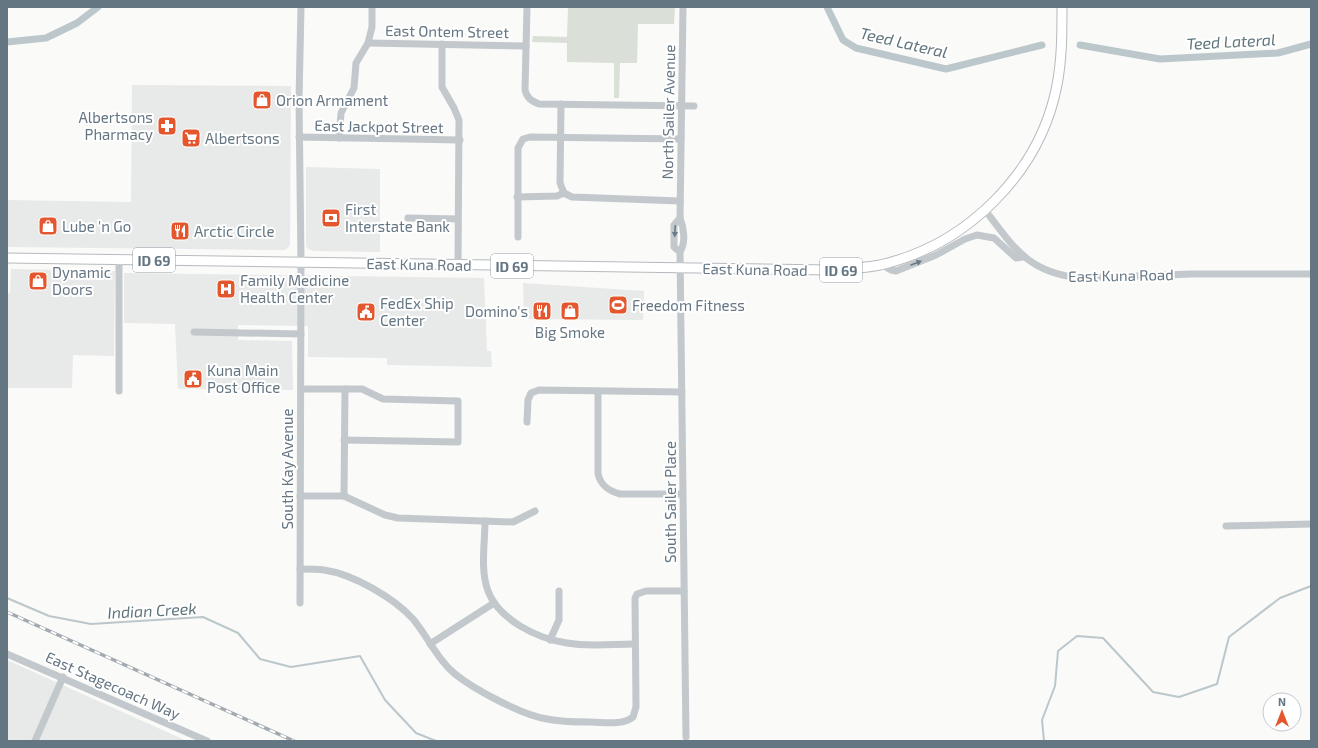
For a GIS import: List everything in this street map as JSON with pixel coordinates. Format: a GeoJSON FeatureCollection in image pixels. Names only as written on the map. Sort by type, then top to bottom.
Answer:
{"type":"FeatureCollection","features":[{"type":"Feature","properties":{"kind":"main road","name":"ID 69"},"geometry":{"type":"LineString","coordinates":[[985,210],[1006,187],[1030,155],[1050,110],[1060,64],[1062,7]]}},
{"type":"Feature","properties":{"kind":"main road","name":"East Kuna Road"},"geometry":{"type":"LineString","coordinates":[[301,262],[832,270],[880,264],[904,257],[939,242],[971,222],[985,210]]}},
{"type":"Feature","properties":{"kind":"main road","name":"ID 69"},"geometry":{"type":"LineString","coordinates":[[7,258],[301,262]]}},
{"type":"Feature","properties":{"kind":"street","name":"South Kay Avenue"},"geometry":{"type":"LineString","coordinates":[[300,603],[301,262],[299,137],[301,7]]}},
{"type":"Feature","properties":{"kind":"street"},"geometry":{"type":"LineString","coordinates":[[339,138],[341,113],[354,88],[356,63],[368,42],[372,27],[372,7]]}},
{"type":"Feature","properties":{"kind":"street"},"geometry":{"type":"LineString","coordinates":[[527,7],[525,90],[529,99],[539,104],[694,106]]}},
{"type":"Feature","properties":{"kind":"street","name":"North Sailer Avenue"},"geometry":{"type":"LineString","coordinates":[[681,268],[680,252],[683,247],[683,226],[680,218],[680,201],[683,7]]}},
{"type":"Feature","properties":{"kind":"street","name":"East Ontem Street"},"geometry":{"type":"LineString","coordinates":[[368,42],[526,46]]}},
{"type":"Feature","properties":{"kind":"street"},"geometry":{"type":"LineString","coordinates":[[442,44],[442,88],[457,113],[460,140],[458,265]]}},
{"type":"Feature","properties":{"kind":"street"},"geometry":{"type":"LineString","coordinates":[[561,104],[560,185],[564,193],[572,196],[680,201]]}},
{"type":"Feature","properties":{"kind":"street","name":"East Jackpot Street"},"geometry":{"type":"LineString","coordinates":[[299,137],[460,140]]}},
{"type":"Feature","properties":{"kind":"street"},"geometry":{"type":"LineString","coordinates":[[518,237],[518,148],[522,140],[530,137],[681,139]]}},
{"type":"Feature","properties":{"kind":"street"},"geometry":{"type":"LineString","coordinates":[[517,197],[557,196],[564,193]]}},
{"type":"Feature","properties":{"kind":"street","name":"East Kuna Road"},"geometry":{"type":"LineString","coordinates":[[985,210],[1023,257],[1045,270],[1062,276],[1079,278],[1192,274],[1311,274]]}},
{"type":"Feature","properties":{"kind":"street"},"geometry":{"type":"LineString","coordinates":[[408,218],[458,219]]}},
{"type":"Feature","properties":{"kind":"street"},"geometry":{"type":"LineString","coordinates":[[880,264],[896,271],[936,255],[965,238],[977,235],[994,238],[1016,258],[1023,257]]}},
{"type":"Feature","properties":{"kind":"street"},"geometry":{"type":"LineString","coordinates":[[119,259],[119,391]]}},
{"type":"Feature","properties":{"kind":"street","name":"South Sailer Place"},"geometry":{"type":"LineString","coordinates":[[681,268],[682,494],[686,736]]}},
{"type":"Feature","properties":{"kind":"street"},"geometry":{"type":"LineString","coordinates":[[194,332],[300,334]]}},
{"type":"Feature","properties":{"kind":"street"},"geometry":{"type":"LineString","coordinates":[[300,389],[362,389],[383,399],[458,401],[458,442],[344,440]]}},
{"type":"Feature","properties":{"kind":"street"},"geometry":{"type":"LineString","coordinates":[[344,496],[345,389]]}},
{"type":"Feature","properties":{"kind":"street"},"geometry":{"type":"LineString","coordinates":[[528,422],[528,400],[531,393],[539,390],[682,392]]}},
{"type":"Feature","properties":{"kind":"street"},"geometry":{"type":"LineString","coordinates":[[598,391],[598,474],[600,481],[605,487],[620,494],[682,494]]}},
{"type":"Feature","properties":{"kind":"street"},"geometry":{"type":"LineString","coordinates":[[300,496],[344,496],[385,515],[398,518],[513,522],[535,511]]}},
{"type":"Feature","properties":{"kind":"street"},"geometry":{"type":"LineString","coordinates":[[485,521],[485,577],[488,591],[494,603],[507,617],[524,628],[550,640],[568,644],[634,644]]}},
{"type":"Feature","properties":{"kind":"street"},"geometry":{"type":"LineString","coordinates":[[1226,526],[1311,524]]}},
{"type":"Feature","properties":{"kind":"street"},"geometry":{"type":"LineString","coordinates":[[300,569],[325,570],[345,575],[373,589],[391,600],[413,619],[444,664],[473,687],[529,714],[565,722],[622,723],[633,717],[636,707],[634,603],[637,594],[646,591],[684,591]]}},
{"type":"Feature","properties":{"kind":"street"},"geometry":{"type":"LineString","coordinates":[[550,640],[559,620],[559,591]]}},
{"type":"Feature","properties":{"kind":"street"},"geometry":{"type":"LineString","coordinates":[[430,644],[494,603]]}},
{"type":"Feature","properties":{"kind":"street","name":"East Stagecoach Way"},"geometry":{"type":"LineString","coordinates":[[7,654],[208,741]]}},
{"type":"Feature","properties":{"kind":"street"},"geometry":{"type":"LineString","coordinates":[[35,741],[63,677]]}},
{"type":"Feature","properties":{"kind":"shaded area"},"geometry":{"type":"Polygon","coordinates":[[[568,7],[675,7],[674,24],[638,24],[637,63],[620,63],[619,98],[614,98],[614,63],[567,62],[567,43],[532,42],[533,36],[567,37],[568,7]]]}},
{"type":"Feature","properties":{"kind":"shaded area"},"geometry":{"type":"Polygon","coordinates":[[[132,85],[291,86],[290,245],[288,248],[284,250],[7,247],[7,200],[131,202],[132,85]]]}},
{"type":"Feature","properties":{"kind":"shaded area"},"geometry":{"type":"Polygon","coordinates":[[[306,167],[380,169],[380,252],[313,251],[307,248],[306,167]]]}},
{"type":"Feature","properties":{"kind":"shaded area"},"geometry":{"type":"Polygon","coordinates":[[[11,269],[115,271],[114,356],[73,355],[72,388],[7,388],[7,293],[10,293],[11,269]]]}},
{"type":"Feature","properties":{"kind":"shaded area"},"geometry":{"type":"Polygon","coordinates":[[[124,273],[484,278],[487,351],[491,351],[492,367],[387,365],[387,358],[308,357],[308,326],[238,325],[238,340],[292,341],[293,390],[178,389],[175,324],[124,323],[124,273]]]}},
{"type":"Feature","properties":{"kind":"shaded area"},"geometry":{"type":"Polygon","coordinates":[[[523,283],[644,291],[643,320],[524,319],[523,283]]]}},
{"type":"Feature","properties":{"kind":"shaded area"},"geometry":{"type":"Polygon","coordinates":[[[7,660],[187,741],[7,741],[7,660]]]}},
{"type":"Feature","properties":{"kind":"waterway","name":"Teed Lateral"},"geometry":{"type":"LineString","coordinates":[[7,42],[46,38],[77,23],[98,7]]}},
{"type":"Feature","properties":{"kind":"waterway","name":"Teed Lateral"},"geometry":{"type":"LineString","coordinates":[[827,7],[843,40],[856,48],[946,69],[1042,45]]}},
{"type":"Feature","properties":{"kind":"waterway","name":"Teed Lateral"},"geometry":{"type":"LineString","coordinates":[[1080,45],[1160,59],[1278,53],[1311,44]]}},
{"type":"Feature","properties":{"kind":"waterway","name":"Indian Creek"},"geometry":{"type":"LineString","coordinates":[[1044,741],[1042,720],[1055,686],[1058,651],[1077,636],[1103,638],[1153,692],[1179,697],[1217,684],[1229,637],[1280,598],[1311,586]]}},
{"type":"Feature","properties":{"kind":"waterway","name":"Indian Creek"},"geometry":{"type":"LineString","coordinates":[[7,598],[49,616],[91,624],[203,617],[238,633],[260,659],[291,667],[360,656],[385,700],[416,733],[436,741]]}},
{"type":"Feature","properties":{"kind":"railway"},"geometry":{"type":"LineString","coordinates":[[7,612],[294,741]]}},
{"type":"Feature","properties":{"kind":"place","name":"Orion Armament"},"geometry":{"type":"Point","coordinates":[262,100]}},
{"type":"Feature","properties":{"kind":"place","name":"Albertsons Pharmacy"},"geometry":{"type":"Point","coordinates":[167,126]}},
{"type":"Feature","properties":{"kind":"place","name":"Albertsons"},"geometry":{"type":"Point","coordinates":[191,138]}},
{"type":"Feature","properties":{"kind":"place","name":"First Interstate Bank"},"geometry":{"type":"Point","coordinates":[331,218]}},
{"type":"Feature","properties":{"kind":"place","name":"Lube 'n Go"},"geometry":{"type":"Point","coordinates":[48,226]}},
{"type":"Feature","properties":{"kind":"place","name":"Arctic Circle"},"geometry":{"type":"Point","coordinates":[180,231]}},
{"type":"Feature","properties":{"kind":"place","name":"Dynamic Doors"},"geometry":{"type":"Point","coordinates":[38,281]}},
{"type":"Feature","properties":{"kind":"place","name":"Family Medicine Health Center"},"geometry":{"type":"Point","coordinates":[226,289]}},
{"type":"Feature","properties":{"kind":"place","name":"Freedom Fitness"},"geometry":{"type":"Point","coordinates":[618,305]}},
{"type":"Feature","properties":{"kind":"place","name":"Domino's"},"geometry":{"type":"Point","coordinates":[542,311]}},
{"type":"Feature","properties":{"kind":"place","name":"Big Smoke"},"geometry":{"type":"Point","coordinates":[570,311]}},
{"type":"Feature","properties":{"kind":"place","name":"FedEx Ship Center"},"geometry":{"type":"Point","coordinates":[366,312]}},
{"type":"Feature","properties":{"kind":"place","name":"Kuna Main Post Office"},"geometry":{"type":"Point","coordinates":[193,379]}}]}
